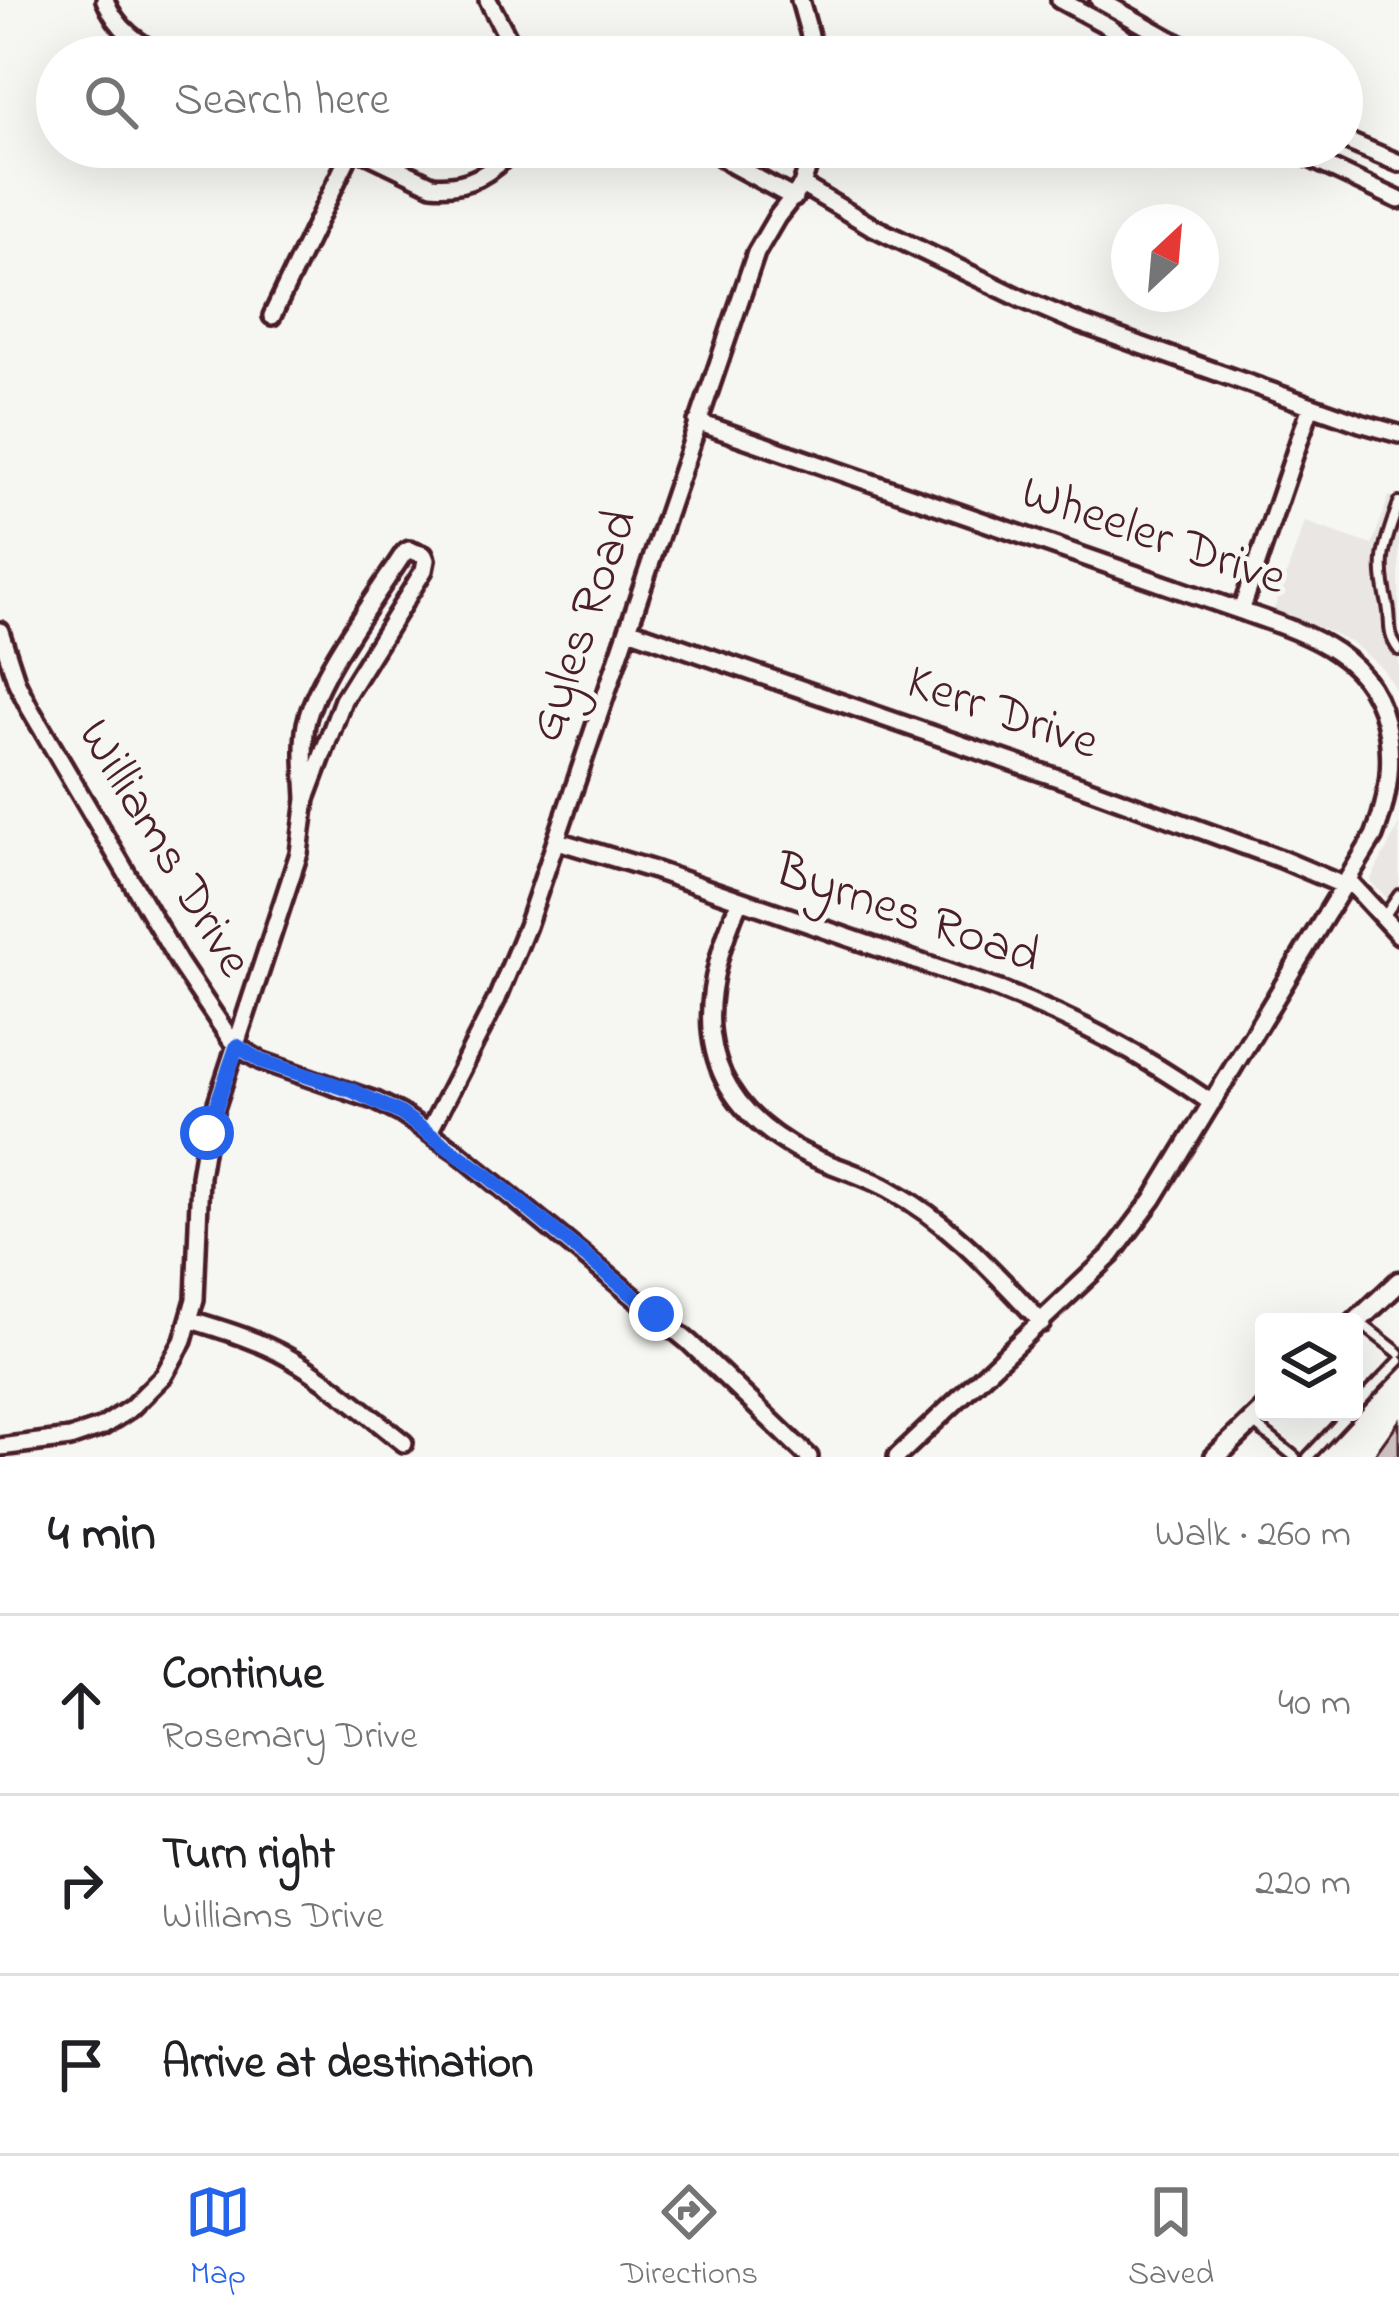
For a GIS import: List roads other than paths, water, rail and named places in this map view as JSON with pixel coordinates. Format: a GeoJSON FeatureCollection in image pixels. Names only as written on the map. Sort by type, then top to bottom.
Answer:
{"type":"FeatureCollection","features":[{"type":"Feature","properties":{"kind":"street"},"geometry":{"type":"LineString","coordinates":[[105,0],[129,36]]}},
{"type":"Feature","properties":{"kind":"street"},"geometry":{"type":"LineString","coordinates":[[488,0],[507,36]]}},
{"type":"Feature","properties":{"kind":"street"},"geometry":{"type":"LineString","coordinates":[[800,0],[810,36]]}},
{"type":"Feature","properties":{"kind":"street"},"geometry":{"type":"LineString","coordinates":[[1060,0],[1123,36]]}},
{"type":"Feature","properties":{"kind":"street"},"geometry":{"type":"LineString","coordinates":[[1099,0],[1164,36]]}},
{"type":"Feature","properties":{"kind":"street"},"geometry":{"type":"LineString","coordinates":[[1363,148],[1399,164]]}},
{"type":"Feature","properties":{"kind":"street"},"geometry":{"type":"LineString","coordinates":[[272,316],[343,168]]}},
{"type":"Feature","properties":{"kind":"street"},"geometry":{"type":"LineString","coordinates":[[397,168],[443,186],[467,183],[493,168]]}},
{"type":"Feature","properties":{"kind":"street"},"geometry":{"type":"LineString","coordinates":[[742,168],[1081,324],[1399,434]]}},
{"type":"Feature","properties":{"kind":"street","name":"Gyles Road"},"geometry":{"type":"LineString","coordinates":[[429,1132],[497,999],[558,841],[756,254],[798,192],[807,168]]}},
{"type":"Feature","properties":{"kind":"street"},"geometry":{"type":"LineString","coordinates":[[1331,168],[1399,200]]}},
{"type":"Feature","properties":{"kind":"street"},"geometry":{"type":"LineString","coordinates":[[1241,611],[1311,406]]}},
{"type":"Feature","properties":{"kind":"street","name":"Wheeler Drive"},"geometry":{"type":"LineString","coordinates":[[697,422],[1241,611],[1322,644],[1339,653],[1371,685],[1389,725],[1392,766],[1387,802],[1374,836],[1153,1199],[1111,1255],[897,1457]]}},
{"type":"Feature","properties":{"kind":"street"},"geometry":{"type":"LineString","coordinates":[[0,1448],[70,1438],[117,1419],[164,1375],[183,1341],[195,1299],[200,1176],[207,1133],[299,853],[306,799],[306,725],[319,689],[404,553],[419,551],[426,560],[424,570],[343,700],[306,799]]}},
{"type":"Feature","properties":{"kind":"street","name":"Kerr Drive"},"geometry":{"type":"LineString","coordinates":[[628,629],[1347,883],[1399,935]]}},
{"type":"Feature","properties":{"kind":"street","name":"Williams Drive"},"geometry":{"type":"LineString","coordinates":[[0,631],[29,707],[181,964],[237,1046],[261,1061],[376,1101],[429,1132],[689,1342],[809,1457]]}},
{"type":"Feature","properties":{"kind":"street","name":"Byrnes Road"},"geometry":{"type":"LineString","coordinates":[[558,841],[636,863],[1054,1011],[1130,1048],[1212,1103]]}},
{"type":"Feature","properties":{"kind":"street"},"geometry":{"type":"LineString","coordinates":[[740,900],[718,953],[709,1020],[723,1074],[743,1107],[787,1144],[888,1188],[943,1224],[1042,1323]]}},
{"type":"Feature","properties":{"kind":"street"},"geometry":{"type":"LineString","coordinates":[[1363,1316],[1399,1282]]}},
{"type":"Feature","properties":{"kind":"street"},"geometry":{"type":"LineString","coordinates":[[191,1320],[243,1336],[291,1359],[404,1443]]}},
{"type":"Feature","properties":{"kind":"street"},"geometry":{"type":"LineString","coordinates":[[1215,1457],[1255,1419]]}},
{"type":"Feature","properties":{"kind":"lane"},"geometry":{"type":"LineString","coordinates":[[1399,503],[1382,555],[1389,636],[1399,650]]}},
{"type":"Feature","properties":{"kind":"lane"},"geometry":{"type":"LineString","coordinates":[[1383,918],[1399,895]]}},
{"type":"Feature","properties":{"kind":"lane"},"geometry":{"type":"LineString","coordinates":[[1363,1329],[1399,1357],[1363,1398]]}},
{"type":"Feature","properties":{"kind":"lane"},"geometry":{"type":"LineString","coordinates":[[1262,1421],[1294,1457]]}},
{"type":"Feature","properties":{"kind":"lane"},"geometry":{"type":"LineString","coordinates":[[1307,1457],[1341,1421]]}}]}
